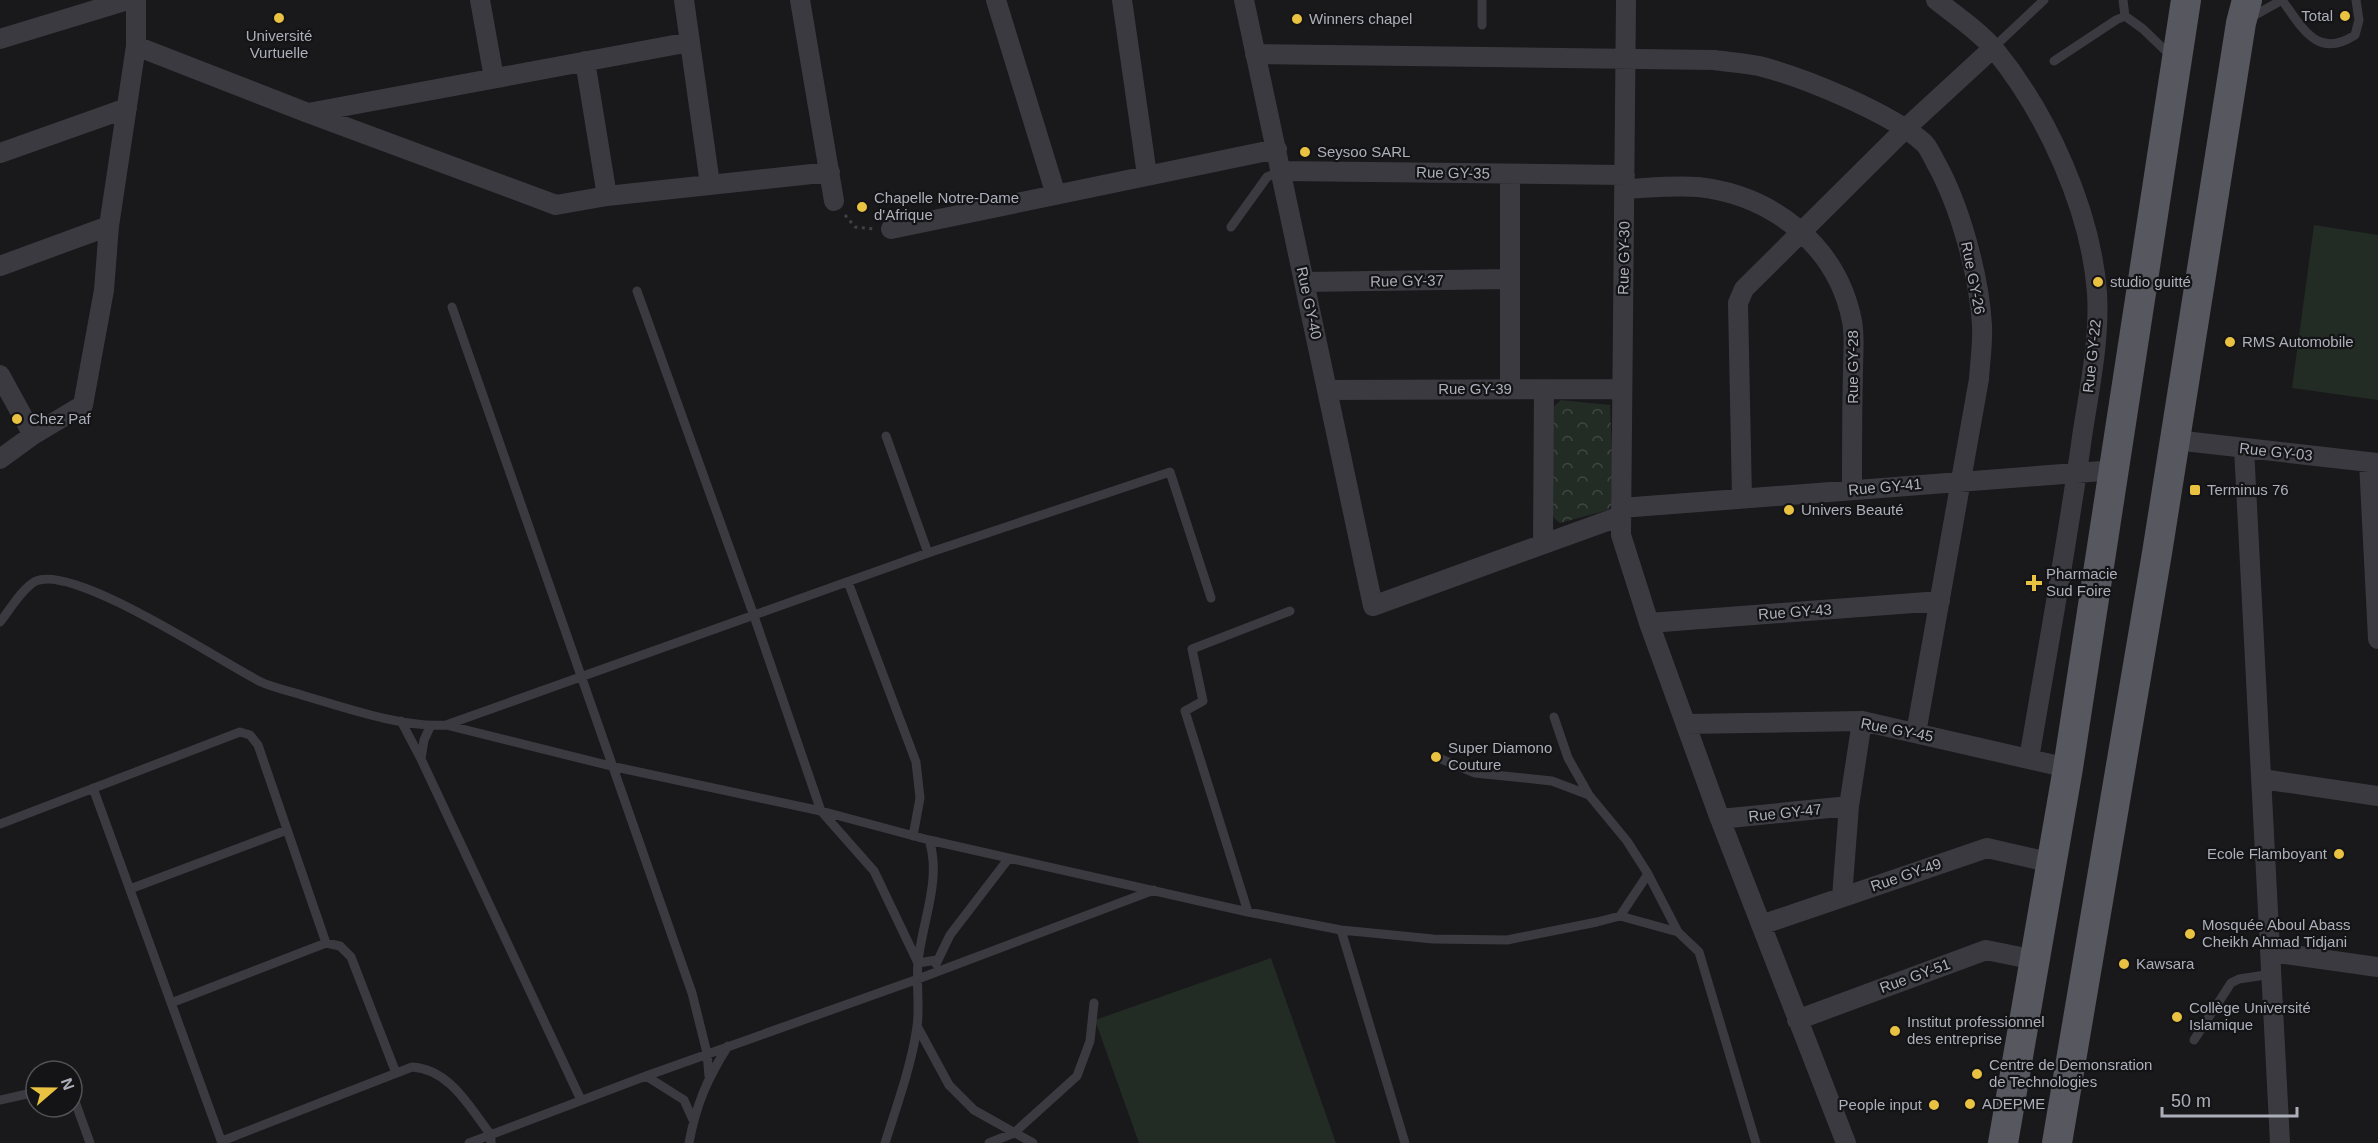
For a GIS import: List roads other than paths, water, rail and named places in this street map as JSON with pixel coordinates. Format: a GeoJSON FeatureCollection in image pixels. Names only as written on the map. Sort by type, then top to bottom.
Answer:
{"type":"FeatureCollection","features":[{"type":"Feature","properties":{"kind":"main road"},"geometry":{"type":"LineString","coordinates":[[2003,1143],[2068,768],[2186,0]]}},
{"type":"Feature","properties":{"kind":"main road"},"geometry":{"type":"LineString","coordinates":[[2057,1143],[2175,440],[2244,11]]}},
{"type":"Feature","properties":{"kind":"street"},"geometry":{"type":"LineString","coordinates":[[0,39],[128,0]]}},
{"type":"Feature","properties":{"kind":"street"},"geometry":{"type":"LineString","coordinates":[[0,459],[33,435],[82,405],[104,290],[109,226],[136,46],[136,0]]}},
{"type":"Feature","properties":{"kind":"street"},"geometry":{"type":"LineString","coordinates":[[480,0],[495,78]]}},
{"type":"Feature","properties":{"kind":"street"},"geometry":{"type":"LineString","coordinates":[[684,0],[710,184]]}},
{"type":"Feature","properties":{"kind":"street"},"geometry":{"type":"LineString","coordinates":[[800,0],[834,201]]}},
{"type":"Feature","properties":{"kind":"street"},"geometry":{"type":"LineString","coordinates":[[996,0],[1056,195]]}},
{"type":"Feature","properties":{"kind":"street"},"geometry":{"type":"LineString","coordinates":[[1122,0],[1147,176]]}},
{"type":"Feature","properties":{"kind":"street","name":"Rue GY-40"},"geometry":{"type":"LineString","coordinates":[[1244,0],[1373,606]]}},
{"type":"Feature","properties":{"kind":"street","name":"Rue GY-30"},"geometry":{"type":"LineString","coordinates":[[1626,0],[1621,535],[1649,623],[1720,819],[1846,1143]]}},
{"type":"Feature","properties":{"kind":"street","name":"Rue GY-22"},"geometry":{"type":"LineString","coordinates":[[1936,0],[1994,48],[2044,124],[2062,160],[2092,254],[2097,293],[2097,332],[2078,472],[2029,759]]}},
{"type":"Feature","properties":{"kind":"street"},"geometry":{"type":"LineString","coordinates":[[308,113],[690,42]]}},
{"type":"Feature","properties":{"kind":"street"},"geometry":{"type":"LineString","coordinates":[[136,46],[556,205],[607,196],[830,172]]}},
{"type":"Feature","properties":{"kind":"street"},"geometry":{"type":"LineString","coordinates":[[1742,498],[1738,303],[1744,290],[1905,129],[1994,48]]}},
{"type":"Feature","properties":{"kind":"street","name":"Rue GY-26"},"geometry":{"type":"LineString","coordinates":[[1255,54],[1714,60],[1758,66],[1828,91],[1905,129],[1926,145],[1942,174],[1959,215],[1972,268],[1982,325],[1979,380],[1916,733]]}},
{"type":"Feature","properties":{"kind":"street"},"geometry":{"type":"LineString","coordinates":[[585,61],[607,196]]}},
{"type":"Feature","properties":{"kind":"street"},"geometry":{"type":"LineString","coordinates":[[0,153],[127,108]]}},
{"type":"Feature","properties":{"kind":"street"},"geometry":{"type":"LineString","coordinates":[[891,229],[1277,148]]}},
{"type":"Feature","properties":{"kind":"street","name":"Rue GY-35"},"geometry":{"type":"LineString","coordinates":[[1281,171],[1510,174],[1625,182]]}},
{"type":"Feature","properties":{"kind":"street"},"geometry":{"type":"LineString","coordinates":[[1510,174],[1510,389]]}},
{"type":"Feature","properties":{"kind":"street","name":"Rue GY-28"},"geometry":{"type":"LineString","coordinates":[[1625,182],[1697,187],[1734,194],[1775,211],[1803,232],[1820,250],[1832,268],[1853,321],[1852,490]]}},
{"type":"Feature","properties":{"kind":"street"},"geometry":{"type":"LineString","coordinates":[[0,266],[109,226]]}},
{"type":"Feature","properties":{"kind":"street","name":"Rue GY-37"},"geometry":{"type":"LineString","coordinates":[[1304,282],[1510,279]]}},
{"type":"Feature","properties":{"kind":"street"},"geometry":{"type":"LineString","coordinates":[[0,375],[33,435]]}},
{"type":"Feature","properties":{"kind":"street"},"geometry":{"type":"LineString","coordinates":[[1542,544],[1544,389]]}},
{"type":"Feature","properties":{"kind":"street","name":"Rue GY-39"},"geometry":{"type":"LineString","coordinates":[[1327,390],[1622,389]]}},
{"type":"Feature","properties":{"kind":"street","name":"Rue GY-03"},"geometry":{"type":"LineString","coordinates":[[2175,440],[2373,463]]}},
{"type":"Feature","properties":{"kind":"street"},"geometry":{"type":"LineString","coordinates":[[2244,448],[2280,1143]]}},
{"type":"Feature","properties":{"kind":"street"},"geometry":{"type":"LineString","coordinates":[[2373,463],[2378,639]]}},
{"type":"Feature","properties":{"kind":"street","name":"Rue GY-41"},"geometry":{"type":"LineString","coordinates":[[1373,606],[1542,544],[1621,512],[1742,498],[2115,470]]}},
{"type":"Feature","properties":{"kind":"street","name":"Rue GY-43"},"geometry":{"type":"LineString","coordinates":[[1649,623],[1940,601]]}},
{"type":"Feature","properties":{"kind":"street"},"geometry":{"type":"LineString","coordinates":[[1842,897],[1849,806],[1862,721]]}},
{"type":"Feature","properties":{"kind":"street","name":"Rue GY-45"},"geometry":{"type":"LineString","coordinates":[[1686,724],[1862,721],[2068,768]]}},
{"type":"Feature","properties":{"kind":"street"},"geometry":{"type":"LineString","coordinates":[[2262,779],[2378,796]]}},
{"type":"Feature","properties":{"kind":"street","name":"Rue GY-47"},"geometry":{"type":"LineString","coordinates":[[1720,819],[1849,806]]}},
{"type":"Feature","properties":{"kind":"street","name":"Rue GY-49"},"geometry":{"type":"LineString","coordinates":[[1761,925],[1987,848],[2052,863]]}},
{"type":"Feature","properties":{"kind":"street","name":"Rue GY-51"},"geometry":{"type":"LineString","coordinates":[[1797,1020],[1986,950],[2035,960]]}},
{"type":"Feature","properties":{"kind":"street"},"geometry":{"type":"LineString","coordinates":[[2271,952],[2378,967]]}},
{"type":"Feature","properties":{"kind":"lane"},"geometry":{"type":"LineString","coordinates":[[1482,0],[1482,25]]}},
{"type":"Feature","properties":{"kind":"lane"},"geometry":{"type":"LineString","coordinates":[[1994,48],[2044,0]]}},
{"type":"Feature","properties":{"kind":"lane"},"geometry":{"type":"LineString","coordinates":[[2123,0],[2125,16],[2143,29],[2178,62]]}},
{"type":"Feature","properties":{"kind":"lane"},"geometry":{"type":"LineString","coordinates":[[2244,11],[2282,0],[2306,33],[2320,44],[2334,44],[2355,35],[2359,20],[2356,0]]}},
{"type":"Feature","properties":{"kind":"lane"},"geometry":{"type":"LineString","coordinates":[[2054,61],[2125,16]]}},
{"type":"Feature","properties":{"kind":"lane"},"geometry":{"type":"LineString","coordinates":[[1231,227],[1267,177],[1281,171]]}},
{"type":"Feature","properties":{"kind":"lane"},"geometry":{"type":"LineString","coordinates":[[637,291],[754,616],[821,811],[874,871],[918,963]]}},
{"type":"Feature","properties":{"kind":"lane"},"geometry":{"type":"LineString","coordinates":[[452,307],[692,993],[707,1053],[709,1076]]}},
{"type":"Feature","properties":{"kind":"lane"},"geometry":{"type":"LineString","coordinates":[[886,436],[928,553]]}},
{"type":"Feature","properties":{"kind":"lane"},"geometry":{"type":"LineString","coordinates":[[0,622],[19,597],[36,582],[55,579],[138,611],[263,683],[357,712],[430,727],[446,725],[928,553],[1170,472],[1211,598]]}},
{"type":"Feature","properties":{"kind":"lane"},"geometry":{"type":"LineString","coordinates":[[848,582],[916,762],[921,798],[913,836]]}},
{"type":"Feature","properties":{"kind":"lane"},"geometry":{"type":"LineString","coordinates":[[1248,912],[1185,711],[1203,701],[1192,649],[1290,611]]}},
{"type":"Feature","properties":{"kind":"lane"},"geometry":{"type":"LineString","coordinates":[[1554,717],[1568,758],[1589,795],[1627,841],[1648,874],[1678,932],[1699,952],[1756,1143]]}},
{"type":"Feature","properties":{"kind":"lane"},"geometry":{"type":"LineString","coordinates":[[401,721],[581,1100]]}},
{"type":"Feature","properties":{"kind":"lane"},"geometry":{"type":"LineString","coordinates":[[446,725],[611,766],[821,811],[929,840],[1248,912],[1341,930],[1433,939],[1507,939],[1620,916],[1678,932]]}},
{"type":"Feature","properties":{"kind":"lane"},"geometry":{"type":"LineString","coordinates":[[421,759],[424,740],[430,727]]}},
{"type":"Feature","properties":{"kind":"lane"},"geometry":{"type":"LineString","coordinates":[[0,824],[240,732],[250,735],[258,745],[326,943]]}},
{"type":"Feature","properties":{"kind":"lane"},"geometry":{"type":"LineString","coordinates":[[1436,758],[1475,773],[1552,781],[1589,795]]}},
{"type":"Feature","properties":{"kind":"lane"},"geometry":{"type":"LineString","coordinates":[[93,789],[222,1142],[412,1067],[426,1068],[448,1080],[491,1139]]}},
{"type":"Feature","properties":{"kind":"lane"},"geometry":{"type":"LineString","coordinates":[[130,890],[287,830]]}},
{"type":"Feature","properties":{"kind":"lane"},"geometry":{"type":"LineString","coordinates":[[885,1143],[904,1083],[917,1026],[918,963],[934,874],[933,853],[929,840]]}},
{"type":"Feature","properties":{"kind":"lane"},"geometry":{"type":"LineString","coordinates":[[935,972],[937,960],[950,935],[1009,858]]}},
{"type":"Feature","properties":{"kind":"lane"},"geometry":{"type":"LineString","coordinates":[[1620,916],[1648,874]]}},
{"type":"Feature","properties":{"kind":"lane"},"geometry":{"type":"LineString","coordinates":[[469,1143],[491,1139],[581,1100],[918,979],[1154,890]]}},
{"type":"Feature","properties":{"kind":"lane"},"geometry":{"type":"LineString","coordinates":[[1341,930],[1405,1143]]}},
{"type":"Feature","properties":{"kind":"lane"},"geometry":{"type":"LineString","coordinates":[[171,1003],[326,943],[340,946],[351,957],[396,1073]]}},
{"type":"Feature","properties":{"kind":"lane"},"geometry":{"type":"LineString","coordinates":[[918,963],[937,960]]}},
{"type":"Feature","properties":{"kind":"lane"},"geometry":{"type":"LineString","coordinates":[[2194,1040],[2231,983],[2239,979],[2271,974]]}},
{"type":"Feature","properties":{"kind":"lane"},"geometry":{"type":"LineString","coordinates":[[988,1143],[1014,1132],[1077,1076],[1090,1041],[1094,1003]]}},
{"type":"Feature","properties":{"kind":"lane"},"geometry":{"type":"LineString","coordinates":[[917,1026],[949,1085],[974,1110],[1033,1143]]}},
{"type":"Feature","properties":{"kind":"lane"},"geometry":{"type":"LineString","coordinates":[[689,1143],[693,1120],[709,1076],[728,1046]]}},
{"type":"Feature","properties":{"kind":"lane"},"geometry":{"type":"LineString","coordinates":[[646,1076],[684,1100],[693,1120]]}},
{"type":"Feature","properties":{"kind":"lane"},"geometry":{"type":"LineString","coordinates":[[0,1101],[24,1095]]}},
{"type":"Feature","properties":{"kind":"lane"},"geometry":{"type":"LineString","coordinates":[[81,1119],[90,1143]]}},
{"type":"Feature","properties":{"kind":"place","name":"Total"},"geometry":{"type":"Point","coordinates":[2345,16]}},
{"type":"Feature","properties":{"kind":"place","name":"Université Vurtuelle"},"geometry":{"type":"Point","coordinates":[279,18]}},
{"type":"Feature","properties":{"kind":"place","name":"Winners chapel"},"geometry":{"type":"Point","coordinates":[1297,19]}},
{"type":"Feature","properties":{"kind":"place","name":"Seysoo SARL"},"geometry":{"type":"Point","coordinates":[1305,152]}},
{"type":"Feature","properties":{"kind":"place","name":"Chapelle Notre-Dame d'Afrique"},"geometry":{"type":"Point","coordinates":[862,207]}},
{"type":"Feature","properties":{"kind":"place","name":"studio guitté"},"geometry":{"type":"Point","coordinates":[2098,282]}},
{"type":"Feature","properties":{"kind":"place","name":"RMS Automobile"},"geometry":{"type":"Point","coordinates":[2230,342]}},
{"type":"Feature","properties":{"kind":"place","name":"Chez Paf"},"geometry":{"type":"Point","coordinates":[17,419]}},
{"type":"Feature","properties":{"kind":"place","name":"Terminus 76"},"geometry":{"type":"Point","coordinates":[2195,490]}},
{"type":"Feature","properties":{"kind":"place","name":"Univers Beauté"},"geometry":{"type":"Point","coordinates":[1789,510]}},
{"type":"Feature","properties":{"kind":"place","name":"Pharmacie Sud Foire"},"geometry":{"type":"Point","coordinates":[2034,583]}},
{"type":"Feature","properties":{"kind":"place","name":"Super Diamono Couture"},"geometry":{"type":"Point","coordinates":[1436,757]}},
{"type":"Feature","properties":{"kind":"place","name":"Ecole Flamboyant"},"geometry":{"type":"Point","coordinates":[2339,854]}},
{"type":"Feature","properties":{"kind":"place","name":"Mosquée Aboul Abass Cheikh Ahmad Tidjani"},"geometry":{"type":"Point","coordinates":[2190,934]}},
{"type":"Feature","properties":{"kind":"place","name":"Kawsara"},"geometry":{"type":"Point","coordinates":[2124,964]}},
{"type":"Feature","properties":{"kind":"place","name":"Collège Université Islamique"},"geometry":{"type":"Point","coordinates":[2177,1017]}},
{"type":"Feature","properties":{"kind":"place","name":"Institut professionnel des entreprise"},"geometry":{"type":"Point","coordinates":[1895,1031]}},
{"type":"Feature","properties":{"kind":"place","name":"Centre de Demonsration de Technologies"},"geometry":{"type":"Point","coordinates":[1977,1074]}},
{"type":"Feature","properties":{"kind":"place","name":"ADEPME"},"geometry":{"type":"Point","coordinates":[1970,1104]}},
{"type":"Feature","properties":{"kind":"place","name":"People input"},"geometry":{"type":"Point","coordinates":[1934,1105]}}]}
